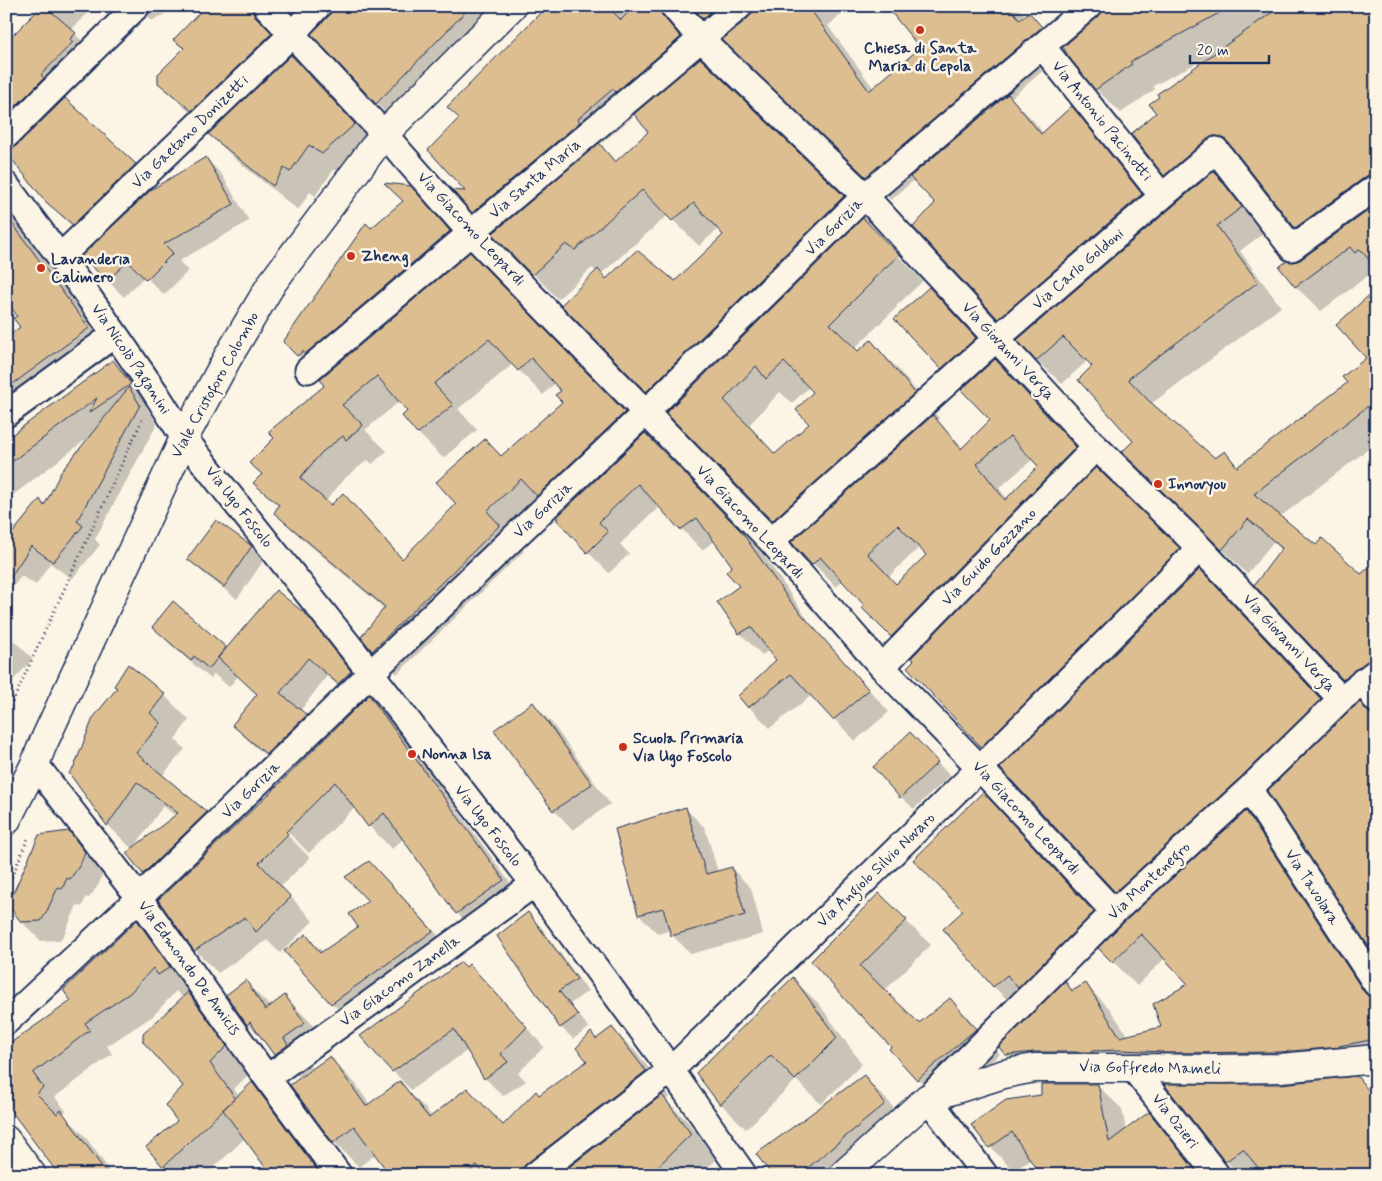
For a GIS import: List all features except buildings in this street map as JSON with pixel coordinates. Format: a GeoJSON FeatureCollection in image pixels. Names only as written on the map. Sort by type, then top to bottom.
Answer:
{"type":"FeatureCollection","features":[{"type":"Feature","properties":{"kind":"main road","name":"Viale Cristoforo Colombo"},"geometry":{"type":"LineString","coordinates":[[6,821],[35,764],[184,438],[228,357],[272,283],[384,134],[512,6]]}},
{"type":"Feature","properties":{"kind":"main road","name":"Via Goffredo Mameli"},"geometry":{"type":"LineString","coordinates":[[928,1098],[1004,1074],[1034,1068],[1281,1068],[1376,1059]]}},
{"type":"Feature","properties":{"kind":"main road"},"geometry":{"type":"LineString","coordinates":[[843,1175],[928,1098]]}},
{"type":"Feature","properties":{"kind":"main road"},"geometry":{"type":"LineString","coordinates":[[6,1140],[32,1175]]}},
{"type":"Feature","properties":{"kind":"street"},"geometry":{"type":"LineString","coordinates":[[6,136],[137,6]]}},
{"type":"Feature","properties":{"kind":"street","name":"Via Giacomo Leopardi"},"geometry":{"type":"LineString","coordinates":[[266,6],[472,233],[771,541],[882,667],[980,768],[1114,912]]}},
{"type":"Feature","properties":{"kind":"street","name":"Via Gaetano Donizetti"},"geometry":{"type":"LineString","coordinates":[[60,257],[292,34],[318,6]]}},
{"type":"Feature","properties":{"kind":"street","name":"Via Giovanni Verga"},"geometry":{"type":"LineString","coordinates":[[674,6],[701,38],[865,196],[1096,447],[1200,548],[1341,698]]}},
{"type":"Feature","properties":{"kind":"street","name":"Via Santa Maria"},"geometry":{"type":"LineString","coordinates":[[308,370],[740,6]]}},
{"type":"Feature","properties":{"kind":"street","name":"Via Gorizia"},"geometry":{"type":"LineString","coordinates":[[6,1022],[139,898],[371,673],[645,413],[865,196],[1089,6]]}},
{"type":"Feature","properties":{"kind":"street","name":"Via Antonio Pacinotti"},"geometry":{"type":"LineString","coordinates":[[1042,46],[1162,196]]}},
{"type":"Feature","properties":{"kind":"street","name":"Via Carlo Goldoni"},"geometry":{"type":"LineString","coordinates":[[771,541],[997,338],[1216,150],[1292,248],[1376,187]]}},
{"type":"Feature","properties":{"kind":"street","name":"Via Nicolò Paganini"},"geometry":{"type":"LineString","coordinates":[[6,185],[115,334],[184,438]]}},
{"type":"Feature","properties":{"kind":"street"},"geometry":{"type":"LineString","coordinates":[[6,414],[115,334]]}},
{"type":"Feature","properties":{"kind":"street","name":"Via Ugo Foscolo"},"geometry":{"type":"LineString","coordinates":[[184,438],[371,673],[534,884],[671,1070],[744,1175]]}},
{"type":"Feature","properties":{"kind":"street","name":"Via Guido Gozzano"},"geometry":{"type":"LineString","coordinates":[[882,667],[1096,447]]}},
{"type":"Feature","properties":{"kind":"street","name":"Via Angiolo Silvio Novaro"},"geometry":{"type":"LineString","coordinates":[[536,1175],[671,1070],[980,768],[1200,548]]}},
{"type":"Feature","properties":{"kind":"street","name":"Via Montenegro"},"geometry":{"type":"LineString","coordinates":[[928,1098],[1114,912],[1249,790],[1341,698],[1372,684]]}},
{"type":"Feature","properties":{"kind":"street","name":"Via Edmondo De Amicis"},"geometry":{"type":"LineString","coordinates":[[35,764],[139,898],[267,1078],[339,1175]]}},
{"type":"Feature","properties":{"kind":"street","name":"Via Tavolara"},"geometry":{"type":"LineString","coordinates":[[1249,790],[1376,984]]}},
{"type":"Feature","properties":{"kind":"street","name":"Via Giacomo Zanella"},"geometry":{"type":"LineString","coordinates":[[267,1078],[534,884]]}},
{"type":"Feature","properties":{"kind":"street","name":"Via Ozieri"},"geometry":{"type":"LineString","coordinates":[[1133,1068],[1217,1175]]}},
{"type":"Feature","properties":{"kind":"street"},"geometry":{"type":"LineString","coordinates":[[928,1098],[985,1175]]}},
{"type":"Feature","properties":{"kind":"path"},"geometry":{"type":"LineString","coordinates":[[6,716],[155,392]]}},
{"type":"Feature","properties":{"kind":"path"},"geometry":{"type":"LineString","coordinates":[[6,891],[31,832]]}},
{"type":"Feature","properties":{"kind":"place","name":"Chiesa di Santa Maria di Cepola"},"geometry":{"type":"Point","coordinates":[920,30]}},
{"type":"Feature","properties":{"kind":"place","name":"Zheng"},"geometry":{"type":"Point","coordinates":[351,256]}},
{"type":"Feature","properties":{"kind":"place","name":"Lavanderia Calimero"},"geometry":{"type":"Point","coordinates":[41,268]}},
{"type":"Feature","properties":{"kind":"place","name":"Innovyou"},"geometry":{"type":"Point","coordinates":[1158,484]}},
{"type":"Feature","properties":{"kind":"place","name":"Scuola Primaria Via Ugo Foscolo"},"geometry":{"type":"Point","coordinates":[623,747]}},
{"type":"Feature","properties":{"kind":"place","name":"Nonna Isa"},"geometry":{"type":"Point","coordinates":[412,754]}}]}
